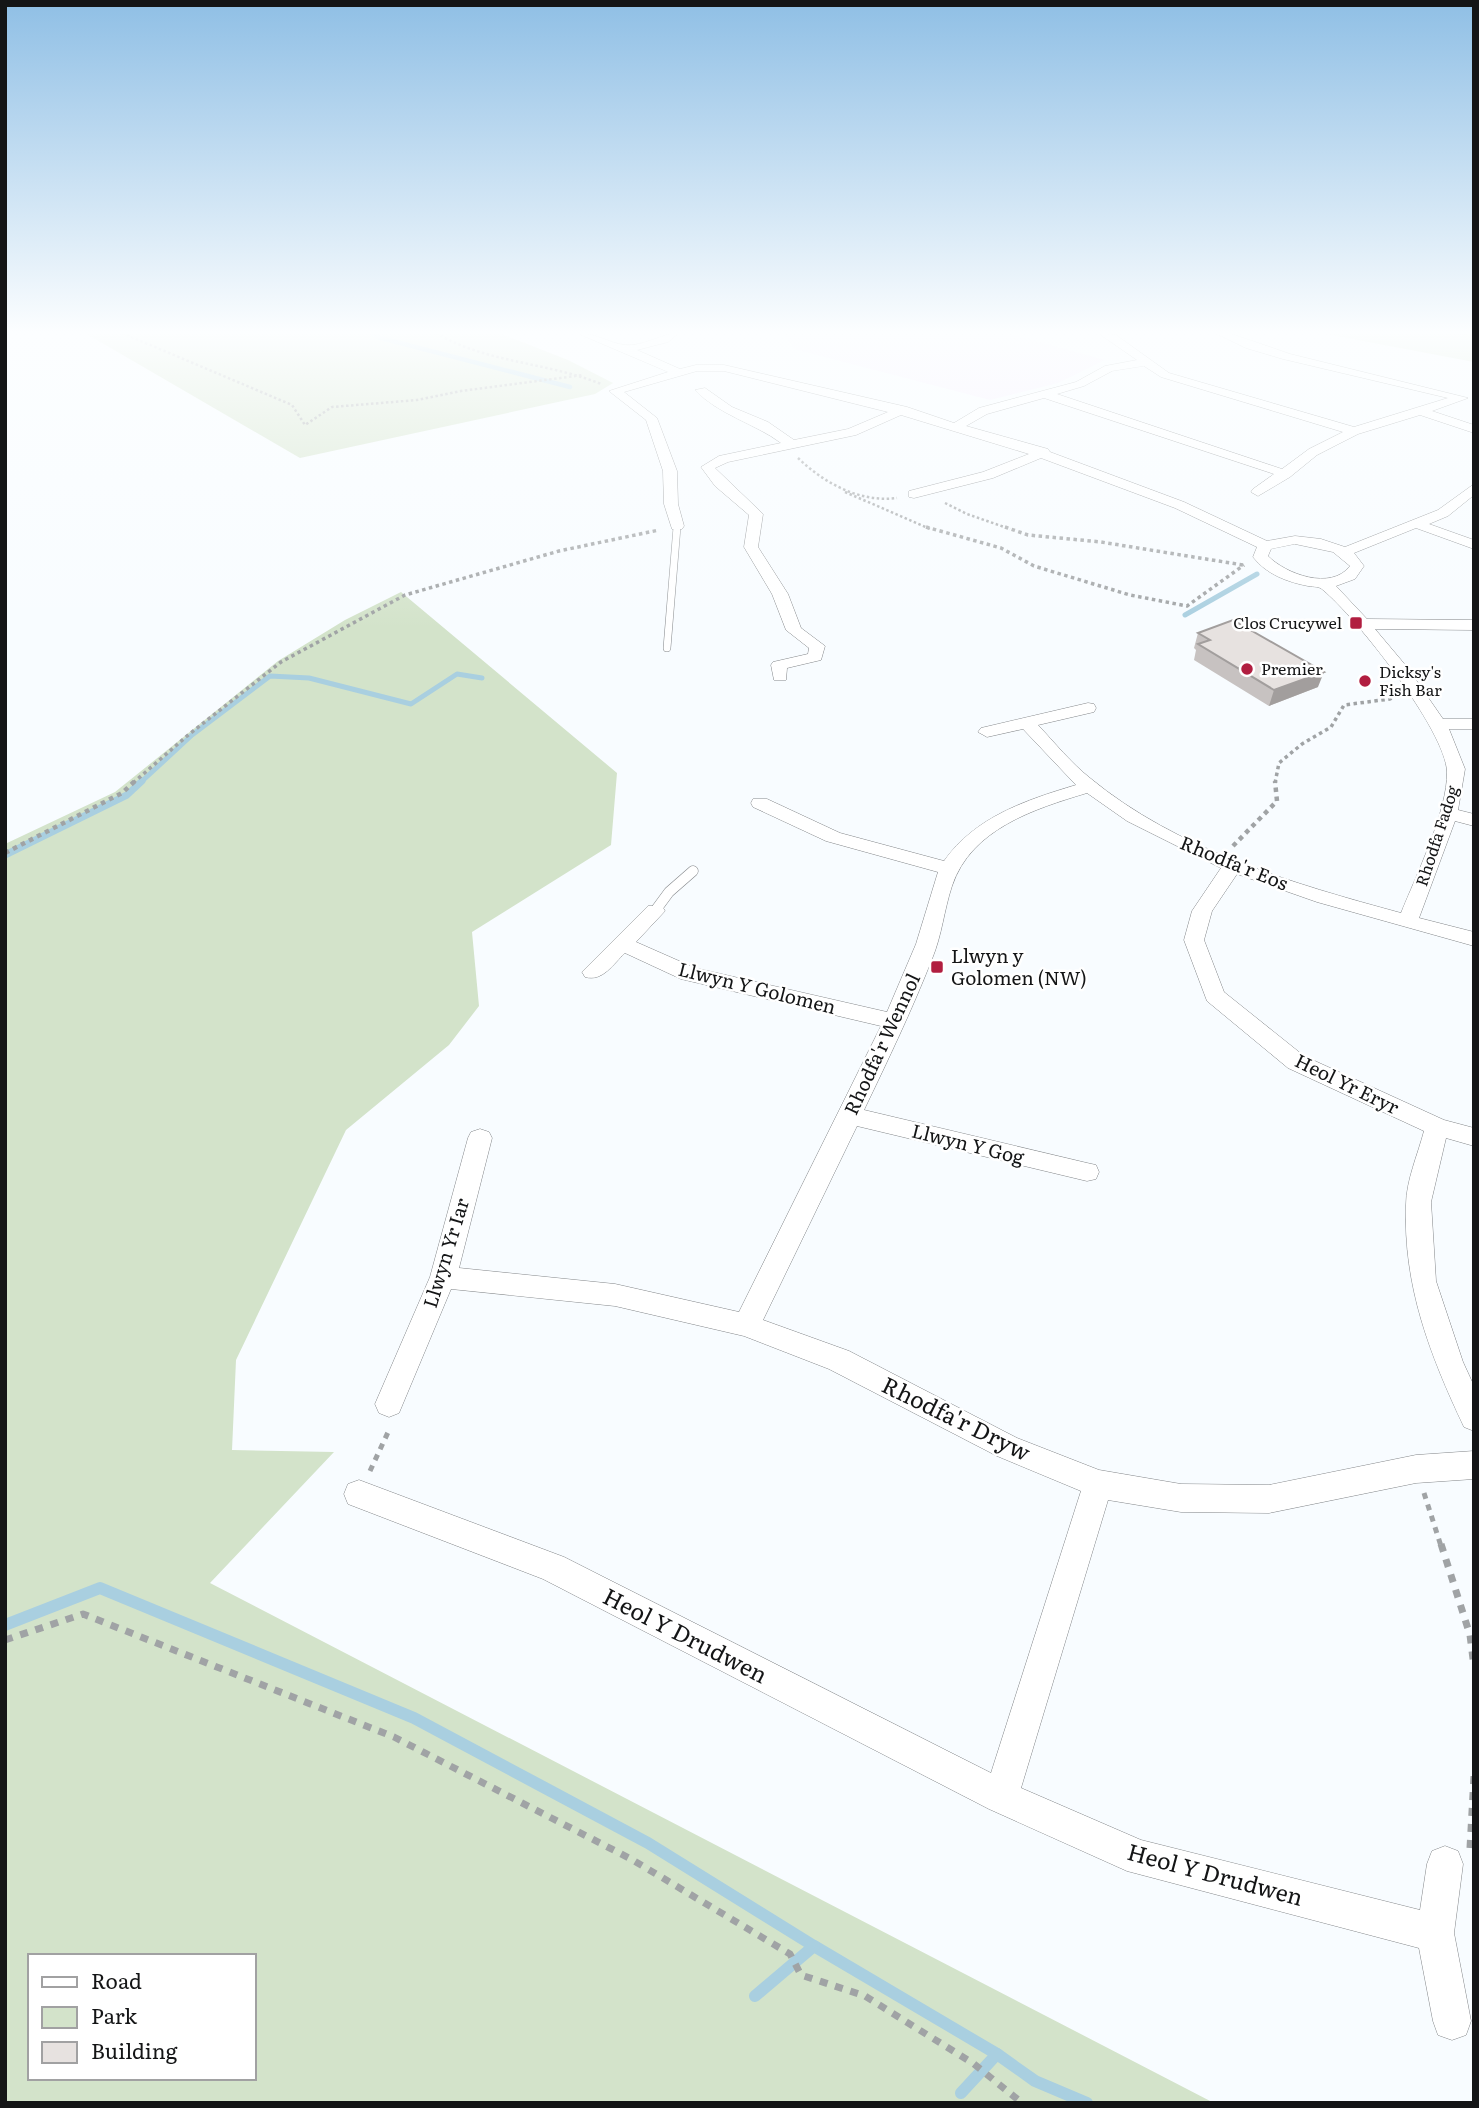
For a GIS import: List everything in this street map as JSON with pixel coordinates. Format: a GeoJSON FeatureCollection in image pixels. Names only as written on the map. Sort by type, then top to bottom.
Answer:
{"type":"FeatureCollection","features":[{"type":"Feature","properties":{"kind":"street"},"geometry":{"type":"LineString","coordinates":[[656,431],[670,471],[671,504],[677,526]]}},
{"type":"Feature","properties":{"kind":"street"},"geometry":{"type":"LineString","coordinates":[[773,431],[792,445]]}},
{"type":"Feature","properties":{"kind":"street"},"geometry":{"type":"LineString","coordinates":[[780,677],[779,666],[815,657],[817,646],[794,630],[780,594],[751,547],[756,514],[706,467],[724,459],[853,431]]}},
{"type":"Feature","properties":{"kind":"street"},"geometry":{"type":"LineString","coordinates":[[975,431],[1044,452],[1223,522],[1265,546],[1295,540],[1328,545],[1344,552],[1357,566],[1354,574],[1345,579],[1324,582],[1290,578],[1267,567],[1260,557],[1265,546]]}},
{"type":"Feature","properties":{"kind":"street"},"geometry":{"type":"LineString","coordinates":[[1157,431],[1285,474]]}},
{"type":"Feature","properties":{"kind":"street"},"geometry":{"type":"LineString","coordinates":[[1258,492],[1313,452],[1353,431]]}},
{"type":"Feature","properties":{"kind":"street"},"geometry":{"type":"LineString","coordinates":[[914,494],[988,475],[1044,452]]}},
{"type":"Feature","properties":{"kind":"street"},"geometry":{"type":"LineString","coordinates":[[1344,552],[1443,513],[1474,488]]}},
{"type":"Feature","properties":{"kind":"street"},"geometry":{"type":"LineString","coordinates":[[1417,524],[1474,545]]}},
{"type":"Feature","properties":{"kind":"street","name":"Rhodfa Fadog"},"geometry":{"type":"LineString","coordinates":[[1324,582],[1364,624],[1439,724],[1457,770],[1447,814],[1408,921]]}},
{"type":"Feature","properties":{"kind":"street"},"geometry":{"type":"LineString","coordinates":[[1364,624],[1474,625]]}},
{"type":"Feature","properties":{"kind":"street"},"geometry":{"type":"LineString","coordinates":[[987,732],[1088,708]]}},
{"type":"Feature","properties":{"kind":"street","name":"Rhodfa'r Eos"},"geometry":{"type":"LineString","coordinates":[[1028,724],[1089,787],[1151,828],[1269,880],[1474,939]]}},
{"type":"Feature","properties":{"kind":"street"},"geometry":{"type":"LineString","coordinates":[[1439,724],[1474,724]]}},
{"type":"Feature","properties":{"kind":"street","name":"Rhodfa'r Wennol"},"geometry":{"type":"LineString","coordinates":[[746,1325],[770,1281],[894,1021],[926,949],[934,905],[949,869],[962,849],[993,825],[1034,804],[1089,787]]}},
{"type":"Feature","properties":{"kind":"street"},"geometry":{"type":"LineString","coordinates":[[760,803],[833,836],[949,869]]}},
{"type":"Feature","properties":{"kind":"street"},"geometry":{"type":"LineString","coordinates":[[1447,814],[1474,820]]}},
{"type":"Feature","properties":{"kind":"street","name":"Heol Yr Eryr"},"geometry":{"type":"LineString","coordinates":[[1227,862],[1202,911],[1194,940],[1215,996],[1296,1062],[1437,1127],[1474,1137]]}},
{"type":"Feature","properties":{"kind":"street"},"geometry":{"type":"LineString","coordinates":[[593,972],[654,911]]}},
{"type":"Feature","properties":{"kind":"street","name":"Llwyn Y Golomen"},"geometry":{"type":"LineString","coordinates":[[623,944],[689,975],[894,1021]]}},
{"type":"Feature","properties":{"kind":"street","name":"Llwyn Y Gog"},"geometry":{"type":"LineString","coordinates":[[849,1115],[1087,1172]]}},
{"type":"Feature","properties":{"kind":"street"},"geometry":{"type":"LineString","coordinates":[[1437,1127],[1418,1202],[1423,1281],[1450,1362],[1474,1418]]}},
{"type":"Feature","properties":{"kind":"street","name":"Llwyn Yr Iar"},"geometry":{"type":"LineString","coordinates":[[389,1404],[443,1277],[480,1138]]}},
{"type":"Feature","properties":{"kind":"street","name":"Rhodfa'r Dryw"},"geometry":{"type":"LineString","coordinates":[[443,1277],[615,1296],[746,1325],[839,1360],[1007,1447],[1098,1484],[1181,1498],[1269,1499],[1416,1469],[1474,1465]]}},
{"type":"Feature","properties":{"kind":"street"},"geometry":{"type":"LineString","coordinates":[[1001,1797],[1098,1484]]}},
{"type":"Feature","properties":{"kind":"street","name":"Heol Y Drudwen"},"geometry":{"type":"LineString","coordinates":[[359,1494],[553,1568],[1001,1797],[1140,1858],[1435,1933]]}},
{"type":"Feature","properties":{"kind":"street"},"geometry":{"type":"LineString","coordinates":[[1446,1864],[1435,1933],[1452,2021]]}},
{"type":"Feature","properties":{"kind":"lane"},"geometry":{"type":"LineString","coordinates":[[667,648],[677,526]]}},
{"type":"Feature","properties":{"kind":"lane"},"geometry":{"type":"LineString","coordinates":[[654,911],[669,892],[693,871]]}},
{"type":"Feature","properties":{"kind":"path"},"geometry":{"type":"LineString","coordinates":[[792,445],[801,462],[838,488],[870,505],[935,531],[1001,548],[1034,566],[1130,595],[1187,606],[1244,565],[1101,542],[1028,534],[967,514],[941,501],[914,494],[887,501],[838,488]]}},
{"type":"Feature","properties":{"kind":"path"},"geometry":{"type":"LineString","coordinates":[[5,853],[122,793],[187,736],[281,662],[405,595],[559,551],[677,526]]}},
{"type":"Feature","properties":{"kind":"path"},"geometry":{"type":"LineString","coordinates":[[1227,862],[1277,801],[1275,778],[1279,763],[1302,744],[1331,727],[1343,705],[1390,699],[1412,687]]}},
{"type":"Feature","properties":{"kind":"path"},"geometry":{"type":"LineString","coordinates":[[359,1494],[393,1422],[389,1404]]}},
{"type":"Feature","properties":{"kind":"path"},"geometry":{"type":"LineString","coordinates":[[1416,1469],[1470,1635],[1474,1667]]}},
{"type":"Feature","properties":{"kind":"path"},"geometry":{"type":"LineString","coordinates":[[5,1640],[83,1614],[394,1737],[631,1859],[790,1954],[801,1975],[865,1996],[974,2064],[1022,2103]]}},
{"type":"Feature","properties":{"kind":"path"},"geometry":{"type":"LineString","coordinates":[[1446,1864],[1469,1857],[1474,1776]]}},
{"type":"Feature","properties":{"kind":"green space"},"geometry":{"type":"Polygon","coordinates":[[[254,431],[423,431],[300,458],[254,431]]]}},
{"type":"Feature","properties":{"kind":"green space"},"geometry":{"type":"Polygon","coordinates":[[[401,592],[617,773],[611,845],[472,932],[479,1006],[449,1045],[346,1130],[236,1360],[232,1450],[334,1452],[210,1583],[1214,2103],[5,2103],[5,844],[115,792],[278,661],[345,620],[401,592]]]}},
{"type":"Feature","properties":{"kind":"building"},"geometry":{"type":"Polygon","coordinates":[[[1233,620],[1324,672],[1274,690],[1198,644],[1210,640],[1198,633],[1233,620]]]}},
{"type":"Feature","properties":{"kind":"waterway"},"geometry":{"type":"LineString","coordinates":[[1185,615],[1257,574]]}},
{"type":"Feature","properties":{"kind":"waterway"},"geometry":{"type":"LineString","coordinates":[[140,783],[192,735],[270,676],[309,678],[411,704],[457,674],[482,678]]}},
{"type":"Feature","properties":{"kind":"waterway"},"geometry":{"type":"LineString","coordinates":[[5,855],[127,795],[142,781]]}},
{"type":"Feature","properties":{"kind":"waterway"},"geometry":{"type":"LineString","coordinates":[[5,1625],[100,1588],[414,1718],[648,1843],[814,1946]]}},
{"type":"Feature","properties":{"kind":"waterway"},"geometry":{"type":"LineString","coordinates":[[755,1996],[814,1946]]}},
{"type":"Feature","properties":{"kind":"waterway"},"geometry":{"type":"LineString","coordinates":[[814,1946],[997,2054]]}},
{"type":"Feature","properties":{"kind":"waterway"},"geometry":{"type":"LineString","coordinates":[[961,2093],[997,2054]]}},
{"type":"Feature","properties":{"kind":"waterway"},"geometry":{"type":"LineString","coordinates":[[997,2054],[1035,2081],[1087,2103]]}},
{"type":"Feature","properties":{"kind":"place","name":"Clos Crucywel"},"geometry":{"type":"Point","coordinates":[1356,623]}},
{"type":"Feature","properties":{"kind":"place","name":"Premier"},"geometry":{"type":"Point","coordinates":[1247,669]}},
{"type":"Feature","properties":{"kind":"place","name":"Dicksy's Fish Bar"},"geometry":{"type":"Point","coordinates":[1365,681]}},
{"type":"Feature","properties":{"kind":"place","name":"Llwyn y Golomen (NW)"},"geometry":{"type":"Point","coordinates":[937,967]}}]}
